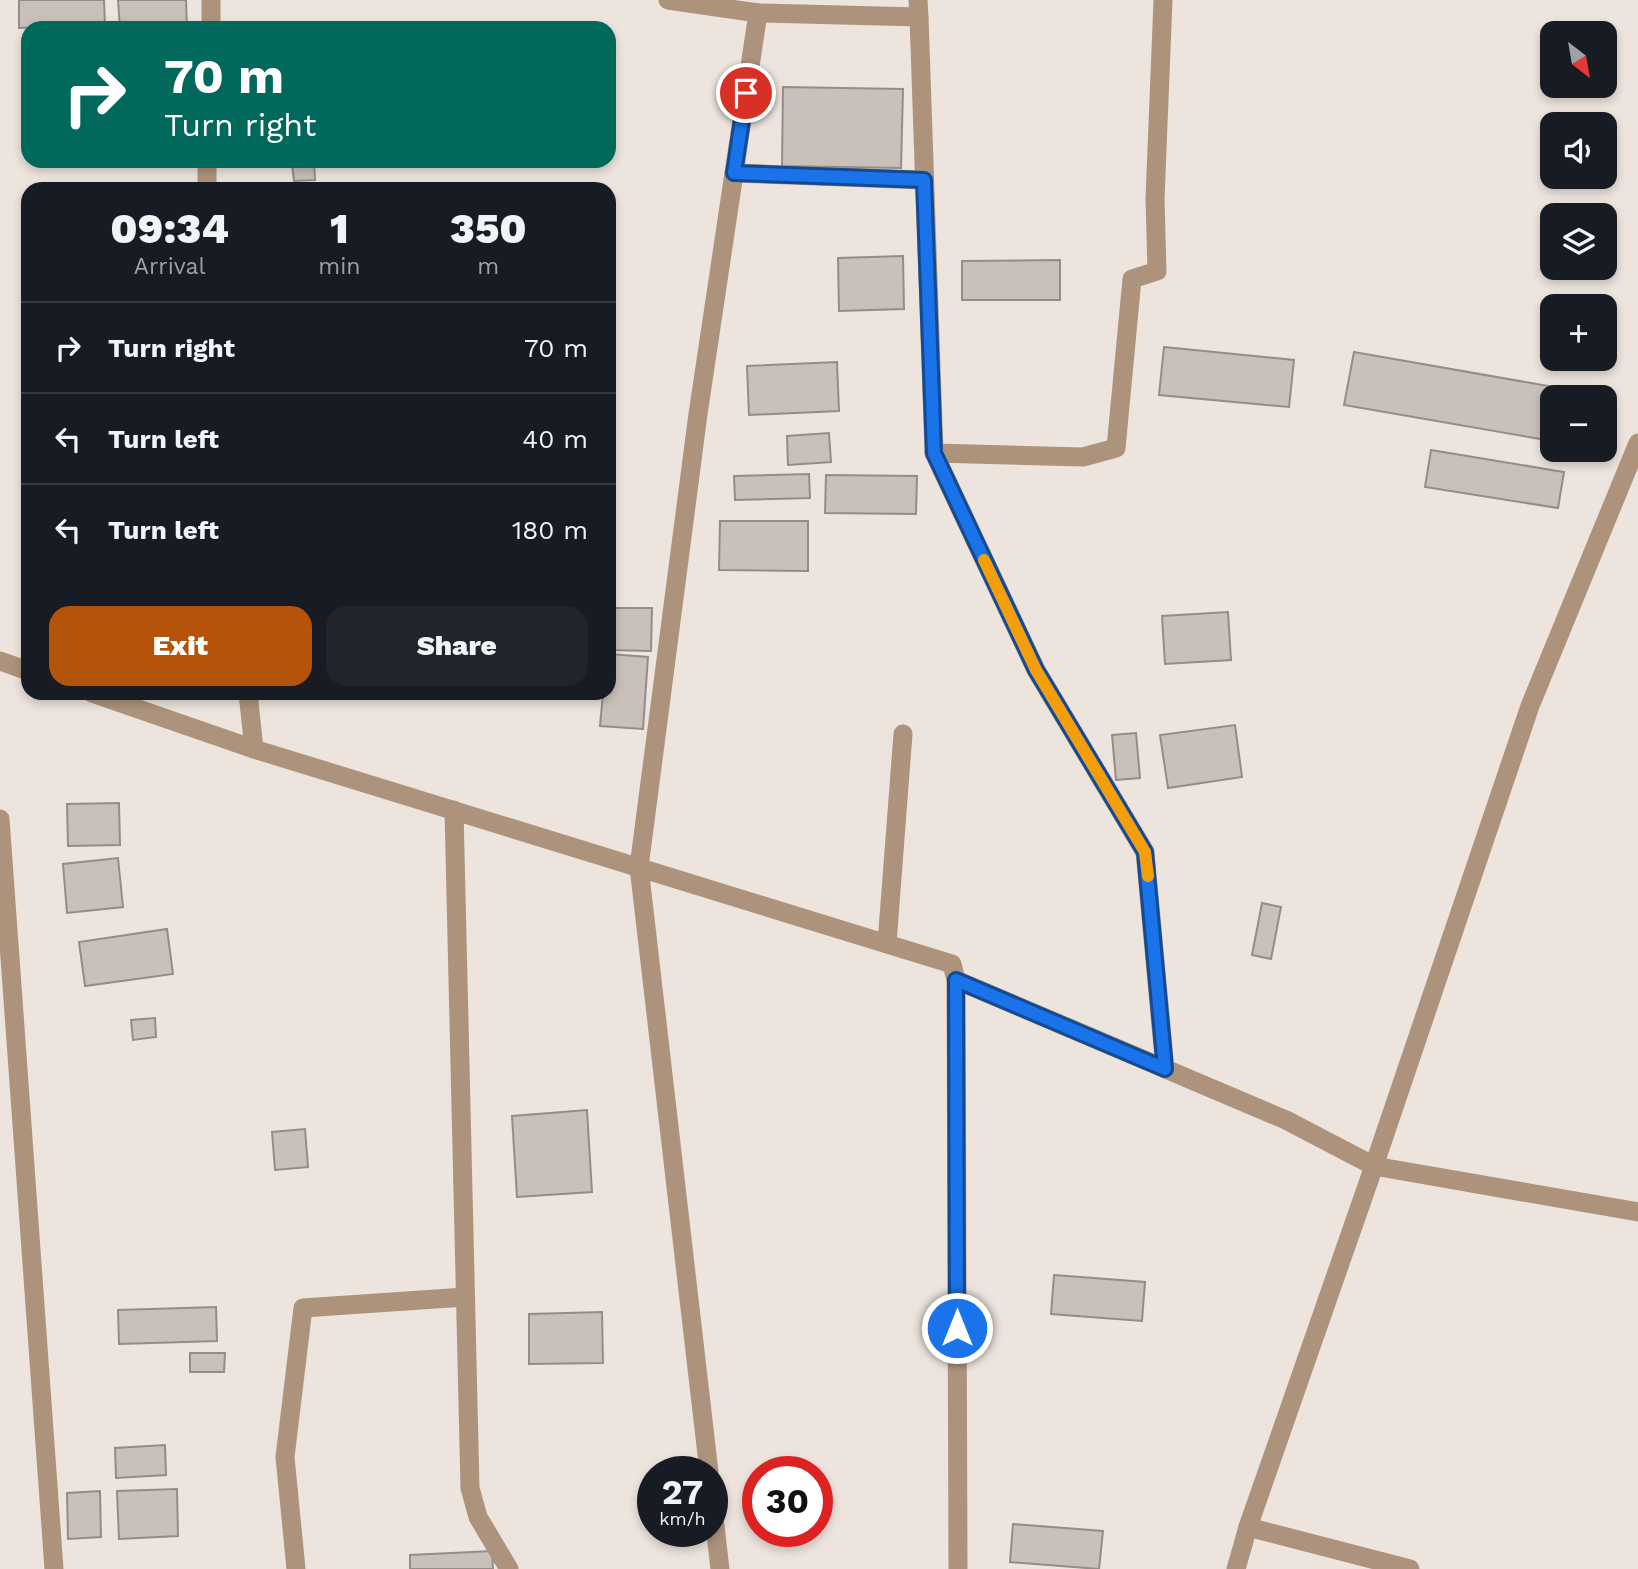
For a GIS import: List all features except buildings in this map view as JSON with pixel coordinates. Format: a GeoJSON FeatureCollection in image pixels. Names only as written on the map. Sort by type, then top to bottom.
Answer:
{"type":"FeatureCollection","features":[{"type":"Feature","properties":{"kind":"street"},"geometry":{"type":"LineString","coordinates":[[211,0],[211,21]]}},
{"type":"Feature","properties":{"kind":"street"},"geometry":{"type":"LineString","coordinates":[[668,0],[758,13],[918,8],[934,453],[1036,670],[1145,852],[1165,1069]]}},
{"type":"Feature","properties":{"kind":"street"},"geometry":{"type":"LineString","coordinates":[[934,453],[1083,457],[1116,448],[1132,279],[1157,271],[1155,199],[1163,0]]}},
{"type":"Feature","properties":{"kind":"street"},"geometry":{"type":"LineString","coordinates":[[707,1456],[639,867],[698,414],[758,13]]}},
{"type":"Feature","properties":{"kind":"street"},"geometry":{"type":"LineString","coordinates":[[734,173],[924,180]]}},
{"type":"Feature","properties":{"kind":"street"},"geometry":{"type":"LineString","coordinates":[[1236,1569],[1248,1527],[1530,706],[1638,443]]}},
{"type":"Feature","properties":{"kind":"street"},"geometry":{"type":"LineString","coordinates":[[0,661],[21,668]]}},
{"type":"Feature","properties":{"kind":"street"},"geometry":{"type":"LineString","coordinates":[[112,700],[254,749],[952,964],[956,980],[958,1569]]}},
{"type":"Feature","properties":{"kind":"street"},"geometry":{"type":"LineString","coordinates":[[249,700],[254,749]]}},
{"type":"Feature","properties":{"kind":"street"},"geometry":{"type":"LineString","coordinates":[[887,943],[903,734]]}},
{"type":"Feature","properties":{"kind":"street"},"geometry":{"type":"LineString","coordinates":[[454,810],[470,1488],[478,1517],[509,1569]]}},
{"type":"Feature","properties":{"kind":"street"},"geometry":{"type":"LineString","coordinates":[[0,819],[54,1569]]}},
{"type":"Feature","properties":{"kind":"street"},"geometry":{"type":"LineString","coordinates":[[956,980],[1286,1120],[1374,1166],[1638,1212]]}},
{"type":"Feature","properties":{"kind":"street"},"geometry":{"type":"LineString","coordinates":[[296,1569],[285,1457],[303,1308],[465,1297]]}},
{"type":"Feature","properties":{"kind":"street"},"geometry":{"type":"LineString","coordinates":[[1248,1527],[1410,1569]]}},
{"type":"Feature","properties":{"kind":"street"},"geometry":{"type":"LineString","coordinates":[[717,1547],[720,1569]]}},
{"type":"Feature","properties":{"kind":"slow traffic"},"geometry":{"type":"LineString","coordinates":[[984,560],[1036,670],[1145,852],[1148,876]]}},
{"type":"Feature","properties":{"kind":"route"},"geometry":{"type":"LineString","coordinates":[[746,93],[734,173],[924,180],[934,453],[1036,670],[1145,852],[1165,1069],[956,980],[957,1328]]}}]}
